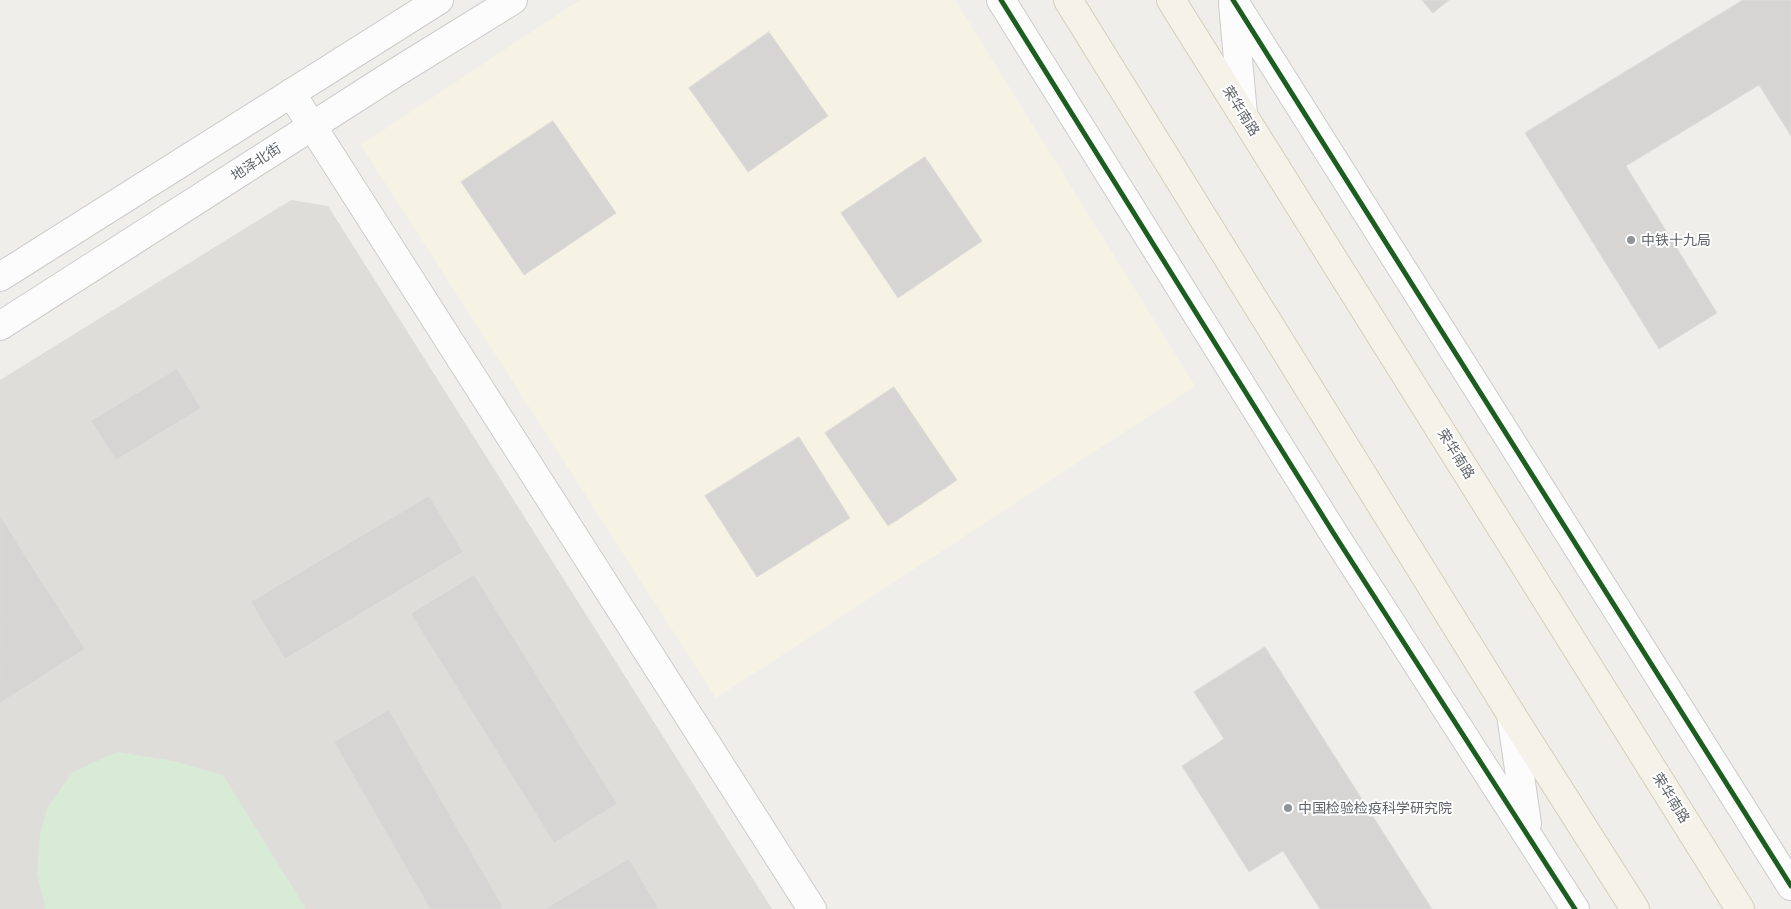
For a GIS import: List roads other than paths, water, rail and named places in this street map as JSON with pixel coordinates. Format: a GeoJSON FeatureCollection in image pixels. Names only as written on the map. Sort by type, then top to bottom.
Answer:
{"type":"FeatureCollection","features":[{"type":"Feature","properties":{"kind":"main road"},"geometry":{"type":"LineString","coordinates":[[1068,0],[1510,714],[1635,909]]}},
{"type":"Feature","properties":{"kind":"main road","name":"荣华南路"},"geometry":{"type":"LineString","coordinates":[[1171,0],[1740,909]]}},
{"type":"Feature","properties":{"kind":"street"},"geometry":{"type":"LineString","coordinates":[[0,277],[439,0]]}},
{"type":"Feature","properties":{"kind":"street","name":"地泽北街"},"geometry":{"type":"LineString","coordinates":[[0,326],[513,0]]}},
{"type":"Feature","properties":{"kind":"street"},"geometry":{"type":"LineString","coordinates":[[1001,0],[1334,534],[1575,909]]}},
{"type":"Feature","properties":{"kind":"street"},"geometry":{"type":"LineString","coordinates":[[1233,0],[1243,114]]}},
{"type":"Feature","properties":{"kind":"street"},"geometry":{"type":"LineString","coordinates":[[1233,0],[1791,886]]}},
{"type":"Feature","properties":{"kind":"street"},"geometry":{"type":"LineString","coordinates":[[291,93],[812,909]]}},
{"type":"Feature","properties":{"kind":"street"},"geometry":{"type":"LineString","coordinates":[[1510,714],[1528,834]]}},
{"type":"Feature","properties":{"kind":"place","name":"中铁十九局"},"geometry":{"type":"Point","coordinates":[1631,240]}},
{"type":"Feature","properties":{"kind":"place","name":"中国检验检疫科学研究院"},"geometry":{"type":"Point","coordinates":[1288,808]}}]}
